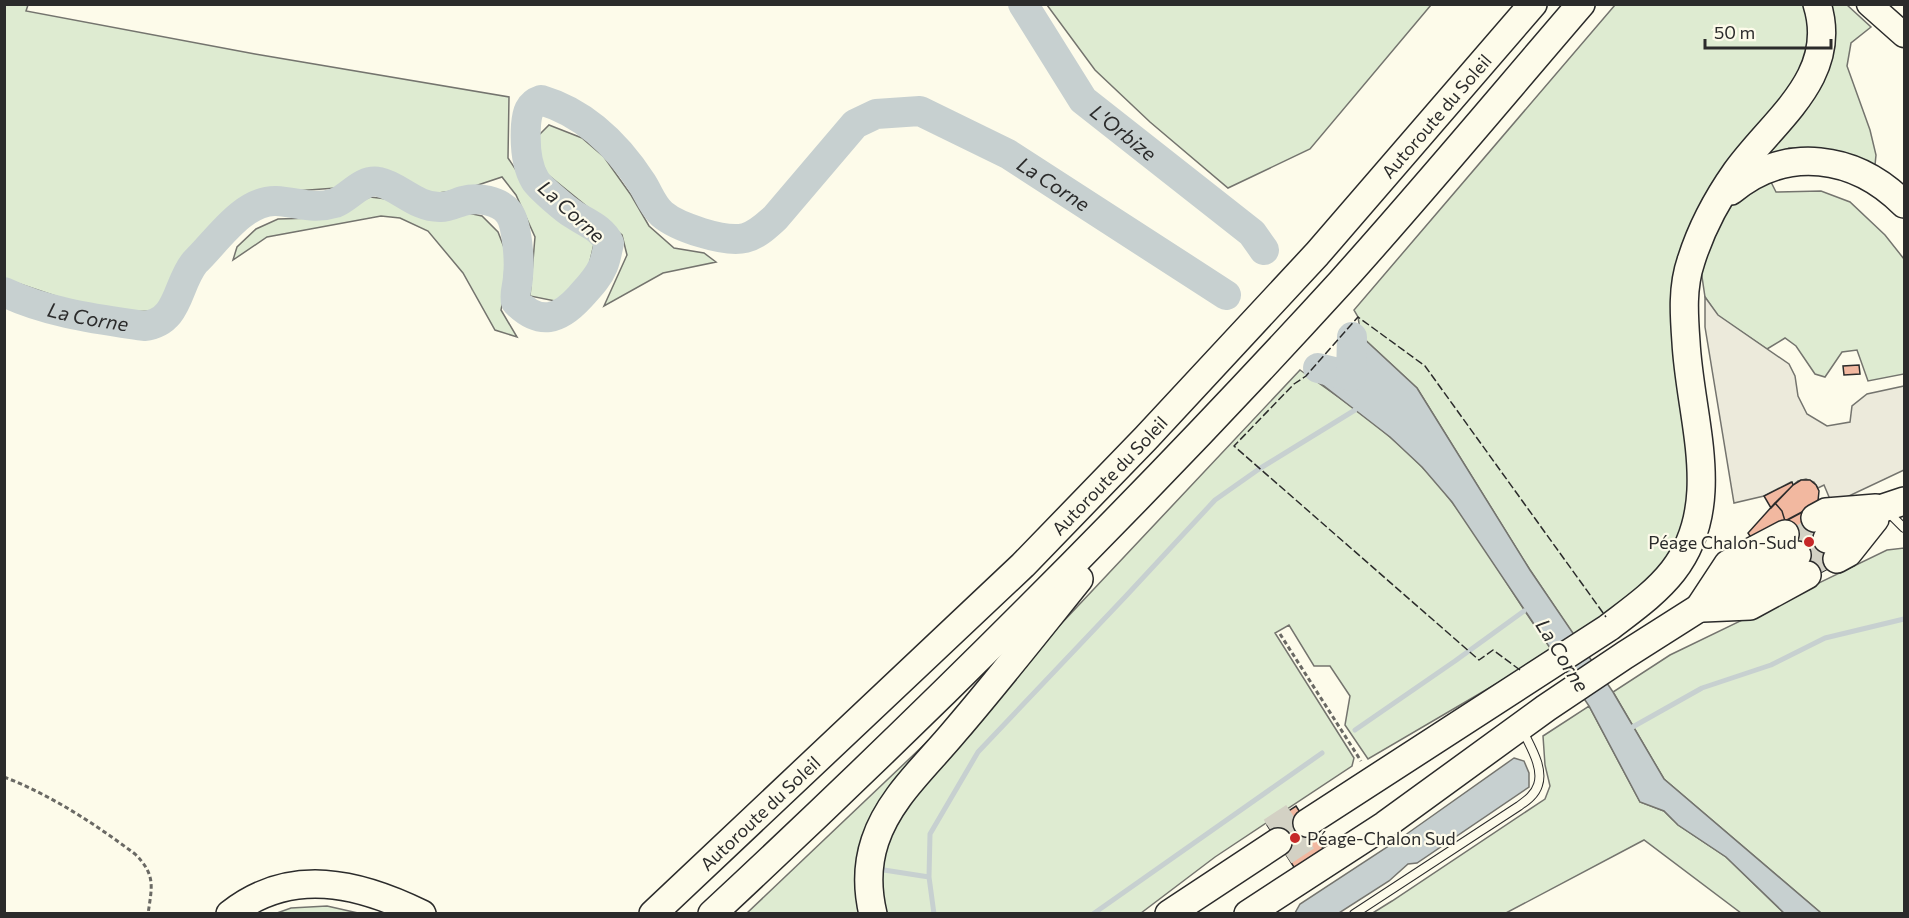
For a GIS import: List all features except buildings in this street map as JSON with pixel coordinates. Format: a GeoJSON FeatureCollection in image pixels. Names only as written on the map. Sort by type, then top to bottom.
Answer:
{"type":"FeatureCollection","features":[{"type":"Feature","properties":{"kind":"highway","name":"Autoroute du Soleil"},"geometry":{"type":"LineString","coordinates":[[653,914],[1023,565],[1242,337],[1317,254],[1533,4]]}},
{"type":"Feature","properties":{"kind":"highway","name":"Autoroute du Soleil"},"geometry":{"type":"LineString","coordinates":[[712,914],[836,798],[1021,616],[1190,443],[1342,280],[1581,4]]}},
{"type":"Feature","properties":{"kind":"highway"},"geometry":{"type":"LineString","coordinates":[[1398,765],[1340,787],[1307,823],[1398,765],[1530,680],[1608,628],[1649,596],[1674,570],[1693,535],[1702,496],[1702,468],[1686,356],[1684,312],[1689,264],[1700,235],[1736,172],[1801,95],[1811,77],[1822,37],[1817,4]]}},
{"type":"Feature","properties":{"kind":"highway"},"geometry":{"type":"LineString","coordinates":[[1718,202],[1741,183],[1771,168],[1803,161],[1818,161],[1847,167],[1860,173],[1905,204]]}},
{"type":"Feature","properties":{"kind":"highway"},"geometry":{"type":"LineString","coordinates":[[873,914],[868,878],[872,852],[881,826],[898,796],[955,731],[1190,443]]}},
{"type":"Feature","properties":{"kind":"highway"},"geometry":{"type":"LineString","coordinates":[[1827,539],[1894,504]]}},
{"type":"Feature","properties":{"kind":"highway"},"geometry":{"type":"LineString","coordinates":[[1248,914],[1386,825],[1546,708],[1625,655],[1699,608],[1796,555]]}},
{"type":"Feature","properties":{"kind":"highway"},"geometry":{"type":"LineString","coordinates":[[1169,914],[1277,842]]}},
{"type":"Feature","properties":{"kind":"highway"},"geometry":{"type":"LineString","coordinates":[[230,914],[255,897],[269,891],[286,886],[318,883],[354,887],[422,914]]}},
{"type":"Feature","properties":{"kind":"highway"},"geometry":{"type":"LineString","coordinates":[[252,914],[284,899],[297,896],[343,897],[395,914]]}},
{"type":"Feature","properties":{"kind":"main road"},"geometry":{"type":"LineString","coordinates":[[1869,4],[1905,35]]}},
{"type":"Feature","properties":{"kind":"main road"},"geometry":{"type":"LineString","coordinates":[[1887,4],[1905,19]]}},
{"type":"Feature","properties":{"kind":"lane"},"geometry":{"type":"LineString","coordinates":[[1894,504],[1905,528]]}},
{"type":"Feature","properties":{"kind":"lane"},"geometry":{"type":"LineString","coordinates":[[1354,914],[1519,807],[1533,795],[1539,784],[1539,772],[1536,759],[1521,726]]}},
{"type":"Feature","properties":{"kind":"path"},"geometry":{"type":"LineString","coordinates":[[1280,634],[1370,775]]}},
{"type":"Feature","properties":{"kind":"path"},"geometry":{"type":"LineString","coordinates":[[4,777],[31,788],[66,808],[145,863],[150,872],[152,884],[148,914]]}},
{"type":"Feature","properties":{"kind":"green space"},"geometry":{"type":"Polygon","coordinates":[[[5,4],[28,5],[26,11],[255,54],[509,97],[508,158],[531,193],[594,244],[587,274],[560,302],[530,296],[535,237],[516,195],[502,177],[466,189],[425,195],[392,174],[372,170],[336,188],[295,191],[276,188],[256,196],[231,211],[177,269],[165,298],[155,311],[126,312],[94,309],[5,279],[5,4]]]}},
{"type":"Feature","properties":{"kind":"green space"},"geometry":{"type":"Polygon","coordinates":[[[1047,5],[1431,5],[1310,149],[1228,188],[1150,122],[1095,70],[1047,5]]]}},
{"type":"Feature","properties":{"kind":"green space"},"geometry":{"type":"Polygon","coordinates":[[[1615,5],[1806,5],[1812,44],[1803,74],[1776,110],[1712,183],[1678,260],[1692,503],[1677,541],[1654,581],[1575,637],[1530,570],[1417,388],[1361,336],[1358,317],[1354,310],[1615,5]]]}},
{"type":"Feature","properties":{"kind":"green space"},"geometry":{"type":"Polygon","coordinates":[[[1827,5],[1847,5],[1871,27],[1851,43],[1847,66],[1870,130],[1876,155],[1875,165],[1832,150],[1789,148],[1757,163],[1824,81],[1833,38],[1827,5]]]}},
{"type":"Feature","properties":{"kind":"green space"},"geometry":{"type":"Polygon","coordinates":[[[549,125],[582,138],[604,157],[631,195],[649,226],[674,248],[704,253],[716,262],[663,273],[604,306],[627,255],[622,235],[547,174],[539,156],[539,135],[549,125]]]}},
{"type":"Feature","properties":{"kind":"green space"},"geometry":{"type":"Polygon","coordinates":[[[1769,178],[1776,192],[1821,191],[1850,202],[1885,235],[1904,259],[1904,374],[1868,381],[1857,350],[1842,352],[1825,377],[1815,374],[1796,346],[1785,338],[1767,349],[1717,315],[1705,297],[1701,270],[1711,240],[1734,198],[1769,178]]]}},
{"type":"Feature","properties":{"kind":"green space"},"geometry":{"type":"Polygon","coordinates":[[[370,197],[387,199],[426,216],[452,217],[468,213],[482,216],[498,232],[507,255],[506,285],[501,310],[517,337],[495,330],[463,273],[428,231],[400,218],[381,216],[267,237],[233,260],[237,247],[256,229],[278,219],[312,218],[339,211],[370,197]]]}},
{"type":"Feature","properties":{"kind":"green space"},"geometry":{"type":"Polygon","coordinates":[[[1300,370],[1382,430],[1436,482],[1465,520],[1552,650],[1368,759],[1345,725],[1350,696],[1330,666],[1314,666],[1289,625],[1275,633],[1354,758],[1352,766],[1215,857],[1141,913],[886,913],[880,897],[879,864],[891,826],[1028,659],[1300,370]]]}},
{"type":"Feature","properties":{"kind":"green space"},"geometry":{"type":"Polygon","coordinates":[[[1904,548],[1904,913],[1821,913],[1664,779],[1613,692],[1670,655],[1887,550],[1904,548]]]}},
{"type":"Feature","properties":{"kind":"green space"},"geometry":{"type":"Polygon","coordinates":[[[1589,706],[1640,802],[1664,811],[1678,825],[1726,857],[1784,913],[1741,913],[1644,840],[1506,913],[1371,914],[1545,799],[1550,786],[1545,765],[1543,736],[1589,706]]]}},
{"type":"Feature","properties":{"kind":"green space"},"geometry":{"type":"Polygon","coordinates":[[[947,723],[869,832],[855,872],[862,913],[746,914],[947,723]]]}},
{"type":"Feature","properties":{"kind":"green space"},"geometry":{"type":"Polygon","coordinates":[[[327,906],[358,913],[277,913],[291,908],[327,906]]]}},
{"type":"Feature","properties":{"kind":"shaded area"},"geometry":{"type":"Polygon","coordinates":[[[1705,297],[1718,315],[1789,364],[1795,376],[1798,396],[1807,414],[1827,426],[1850,422],[1852,406],[1867,394],[1904,386],[1904,470],[1832,504],[1824,485],[1818,488],[1814,482],[1806,479],[1793,485],[1791,482],[1764,496],[1734,503],[1705,327],[1705,297]]]}},
{"type":"Feature","properties":{"kind":"water"},"geometry":{"type":"Polygon","coordinates":[[[1361,336],[1417,388],[1530,570],[1613,692],[1664,779],[1821,913],[1784,913],[1726,857],[1678,825],[1664,811],[1640,802],[1589,706],[1452,502],[1422,467],[1390,437],[1315,379],[1361,336]]]}},
{"type":"Feature","properties":{"kind":"water"},"geometry":{"type":"Polygon","coordinates":[[[1514,758],[1524,761],[1529,773],[1529,787],[1417,863],[1408,864],[1389,881],[1339,913],[1295,913],[1300,904],[1401,838],[1514,758]]]}},
{"type":"Feature","properties":{"kind":"waterway","name":"L'Orbize"},"geometry":{"type":"LineString","coordinates":[[1023,4],[1083,100],[1252,233],[1264,250]]}},
{"type":"Feature","properties":{"kind":"waterway","name":"La Corne"},"geometry":{"type":"LineString","coordinates":[[4,292],[38,305],[73,314],[144,326],[156,323],[171,310],[195,262],[231,223],[253,207],[264,202],[276,201],[312,206],[327,205],[335,203],[367,183],[379,182],[416,201],[432,206],[444,207],[475,199],[500,205],[512,218],[517,243],[519,269],[516,302],[533,315],[541,317],[557,315],[572,305],[596,278],[604,263],[609,243],[598,230],[553,198],[537,183],[532,174],[527,153],[526,121],[531,107],[541,100],[572,113],[599,132],[633,169],[653,203],[669,219],[702,233],[736,239],[753,235],[775,218],[855,124],[876,114],[920,111],[1008,154],[1226,295]]}},
{"type":"Feature","properties":{"kind":"waterway","name":"L'Orbize"},"geometry":{"type":"LineString","coordinates":[[1351,376],[1352,337]]}},
{"type":"Feature","properties":{"kind":"waterway","name":"La Corne"},"geometry":{"type":"LineString","coordinates":[[1318,368],[1351,376]]}},
{"type":"Feature","properties":{"kind":"waterway"},"geometry":{"type":"LineString","coordinates":[[929,877],[930,834],[978,752],[1215,500],[1259,469],[1355,410]]}},
{"type":"Feature","properties":{"kind":"waterway"},"geometry":{"type":"LineString","coordinates":[[1355,730],[1524,611]]}},
{"type":"Feature","properties":{"kind":"waterway"},"geometry":{"type":"LineString","coordinates":[[1629,729],[1702,688],[1771,665],[1825,638],[1904,619]]}},
{"type":"Feature","properties":{"kind":"waterway"},"geometry":{"type":"LineString","coordinates":[[1093,914],[1322,753]]}},
{"type":"Feature","properties":{"kind":"waterway"},"geometry":{"type":"LineString","coordinates":[[884,870],[929,877],[934,914]]}},
{"type":"Feature","properties":{"kind":"tunnel"},"geometry":{"type":"LineString","coordinates":[[1790,544],[1821,528]]}},
{"type":"Feature","properties":{"kind":"tunnel"},"geometry":{"type":"LineString","coordinates":[[1802,567],[1833,551]]}},
{"type":"Feature","properties":{"kind":"tunnel"},"geometry":{"type":"LineString","coordinates":[[1271,831],[1300,812]]}},
{"type":"Feature","properties":{"kind":"tunnel"},"geometry":{"type":"LineString","coordinates":[[1284,852],[1313,833]]}},
{"type":"Feature","properties":{"kind":"fence"},"geometry":{"type":"LineString","coordinates":[[1520,670],[1493,650],[1479,660],[1234,446],[1294,384],[1306,376],[1358,317],[1425,366],[1606,617]]}},
{"type":"Feature","properties":{"kind":"place","name":"Péage Chalon-Sud"},"geometry":{"type":"Point","coordinates":[1809,542]}},
{"type":"Feature","properties":{"kind":"place","name":"Péage-Chalon Sud"},"geometry":{"type":"Point","coordinates":[1295,838]}}]}
